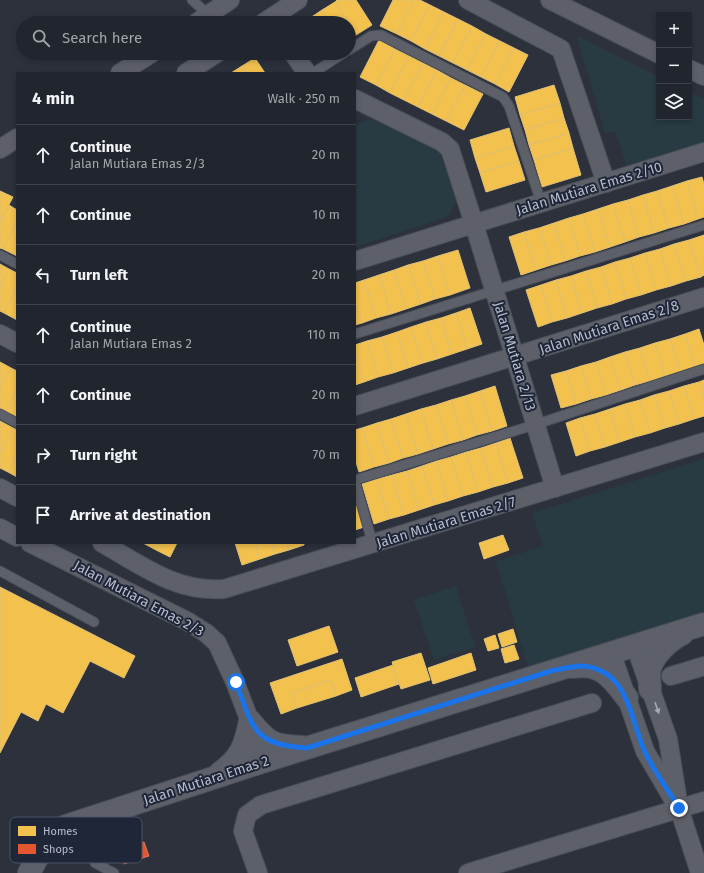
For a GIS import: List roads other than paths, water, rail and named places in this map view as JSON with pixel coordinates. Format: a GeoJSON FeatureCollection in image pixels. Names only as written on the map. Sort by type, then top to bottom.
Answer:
{"type":"FeatureCollection","features":[{"type":"Feature","properties":{"kind":"street"},"geometry":{"type":"LineString","coordinates":[[206,16],[230,0]]}},
{"type":"Feature","properties":{"kind":"street"},"geometry":{"type":"LineString","coordinates":[[276,16],[298,0]]}},
{"type":"Feature","properties":{"kind":"street"},"geometry":{"type":"LineString","coordinates":[[468,0],[561,49],[606,182]]}},
{"type":"Feature","properties":{"kind":"street"},"geometry":{"type":"LineString","coordinates":[[550,0],[656,53]]}},
{"type":"Feature","properties":{"kind":"street"},"geometry":{"type":"LineString","coordinates":[[122,72],[141,60]]}},
{"type":"Feature","properties":{"kind":"street"},"geometry":{"type":"LineString","coordinates":[[188,72],[206,60]]}},
{"type":"Feature","properties":{"kind":"street"},"geometry":{"type":"LineString","coordinates":[[298,60],[306,72]]}},
{"type":"Feature","properties":{"kind":"street"},"geometry":{"type":"LineString","coordinates":[[692,70],[704,76]]}},
{"type":"Feature","properties":{"kind":"street","name":"Jalan Mutiara 2/13"},"geometry":{"type":"LineString","coordinates":[[356,101],[448,147],[474,224],[555,488]]}},
{"type":"Feature","properties":{"kind":"street"},"geometry":{"type":"LineString","coordinates":[[0,149],[16,139]]}},
{"type":"Feature","properties":{"kind":"street","name":"Jalan Mutiara Emas 2/10"},"geometry":{"type":"LineString","coordinates":[[356,261],[704,152]]}},
{"type":"Feature","properties":{"kind":"street","name":"Jalan Mutiara Emas 2/8"},"geometry":{"type":"LineString","coordinates":[[356,406],[704,297]]}},
{"type":"Feature","properties":{"kind":"street"},"geometry":{"type":"LineString","coordinates":[[0,334],[16,342]]}},
{"type":"Feature","properties":{"kind":"street","name":"Jalan Mutiara Emas 2/7"},"geometry":{"type":"LineString","coordinates":[[104,544],[174,583],[189,588],[211,590],[238,587],[704,442]]}},
{"type":"Feature","properties":{"kind":"street"},"geometry":{"type":"LineString","coordinates":[[0,488],[16,496]]}},
{"type":"Feature","properties":{"kind":"street"},"geometry":{"type":"LineString","coordinates":[[0,528],[16,536]]}},
{"type":"Feature","properties":{"kind":"street","name":"Jalan Mutiara Emas 2/3"},"geometry":{"type":"LineString","coordinates":[[32,544],[187,621],[206,633],[216,643],[226,660],[265,761]]}},
{"type":"Feature","properties":{"kind":"street"},"geometry":{"type":"LineString","coordinates":[[650,689],[649,672],[653,660],[660,651],[679,635],[703,624]]}},
{"type":"Feature","properties":{"kind":"street","name":"Jalan Mutiara Emas 2"},"geometry":{"type":"LineString","coordinates":[[94,817],[265,761],[703,624]]}},
{"type":"Feature","properties":{"kind":"street"},"geometry":{"type":"LineString","coordinates":[[635,645],[668,739],[679,808],[700,873]]}},
{"type":"Feature","properties":{"kind":"street"},"geometry":{"type":"LineString","coordinates":[[611,652],[645,751],[679,808]]}},
{"type":"Feature","properties":{"kind":"street"},"geometry":{"type":"LineString","coordinates":[[551,671],[580,666],[598,670],[611,677],[627,698]]}},
{"type":"Feature","properties":{"kind":"street"},"geometry":{"type":"LineString","coordinates":[[670,676],[704,666]]}},
{"type":"Feature","properties":{"kind":"street"},"geometry":{"type":"LineString","coordinates":[[258,873],[243,831],[247,815],[261,805],[592,702]]}},
{"type":"Feature","properties":{"kind":"street"},"geometry":{"type":"LineString","coordinates":[[250,721],[264,738],[274,744],[307,748]]}},
{"type":"Feature","properties":{"kind":"street"},"geometry":{"type":"LineString","coordinates":[[214,778],[236,759],[245,746],[250,721]]}},
{"type":"Feature","properties":{"kind":"street"},"geometry":{"type":"LineString","coordinates":[[468,873],[704,801]]}},
{"type":"Feature","properties":{"kind":"street","name":"Jalan Mutiara Emas 2"},"geometry":{"type":"LineString","coordinates":[[28,873],[34,863]]}},
{"type":"Feature","properties":{"kind":"lane"},"geometry":{"type":"LineString","coordinates":[[192,0],[200,16]]}},
{"type":"Feature","properties":{"kind":"lane"},"geometry":{"type":"LineString","coordinates":[[356,46],[371,36],[381,35],[503,97],[509,106],[541,202]]}},
{"type":"Feature","properties":{"kind":"lane"},"geometry":{"type":"LineString","coordinates":[[315,72],[333,60]]}},
{"type":"Feature","properties":{"kind":"lane"},"geometry":{"type":"LineString","coordinates":[[356,334],[704,225]]}},
{"type":"Feature","properties":{"kind":"lane"},"geometry":{"type":"LineString","coordinates":[[0,255],[16,263]]}},
{"type":"Feature","properties":{"kind":"lane"},"geometry":{"type":"LineString","coordinates":[[356,481],[704,369]]}},
{"type":"Feature","properties":{"kind":"lane"},"geometry":{"type":"LineString","coordinates":[[0,414],[16,422]]}},
{"type":"Feature","properties":{"kind":"lane"},"geometry":{"type":"LineString","coordinates":[[356,485],[373,545]]}},
{"type":"Feature","properties":{"kind":"lane"},"geometry":{"type":"LineString","coordinates":[[0,571],[94,622]]}},
{"type":"Feature","properties":{"kind":"lane"},"geometry":{"type":"LineString","coordinates":[[95,863],[114,873]]}}]}
